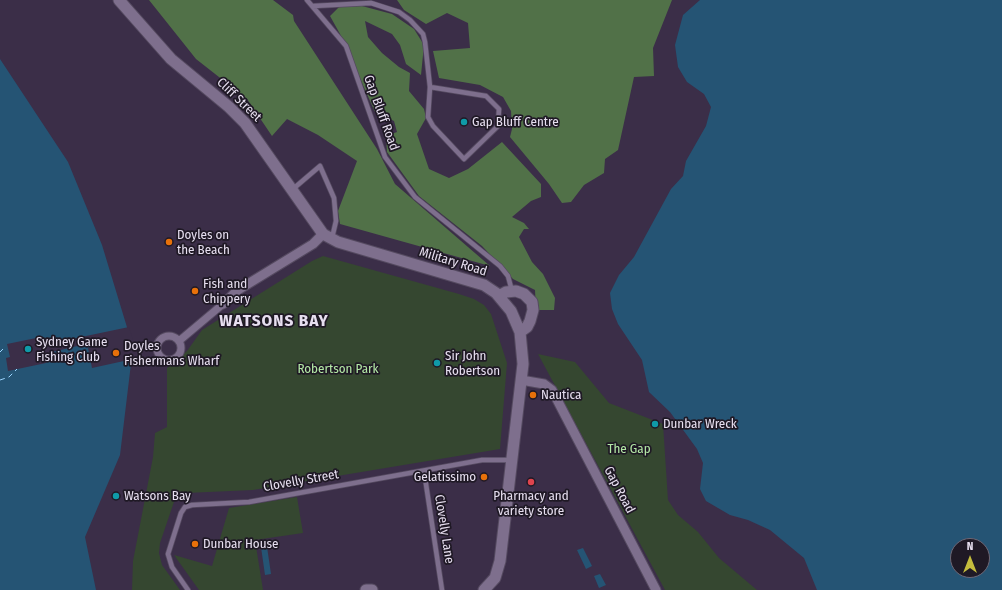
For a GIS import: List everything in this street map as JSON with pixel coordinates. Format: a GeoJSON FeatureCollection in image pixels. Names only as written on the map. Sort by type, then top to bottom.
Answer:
{"type":"FeatureCollection","features":[{"type":"Feature","properties":{"kind":"street","name":"Cliff Street"},"geometry":{"type":"LineString","coordinates":[[120,0],[171,59],[241,119],[327,237]]}},
{"type":"Feature","properties":{"kind":"street"},"geometry":{"type":"LineString","coordinates":[[179,341],[238,290],[327,237]]}},
{"type":"Feature","properties":{"kind":"street","name":"Military Road"},"geometry":{"type":"LineString","coordinates":[[327,237],[476,282],[492,290],[511,311],[520,332],[523,350],[521,380],[500,561],[495,578],[484,590]]}},
{"type":"Feature","properties":{"kind":"street"},"geometry":{"type":"LineString","coordinates":[[499,296],[512,291],[524,294],[529,298],[533,306],[530,321],[527,327],[520,332]]}},
{"type":"Feature","properties":{"kind":"street","name":"Gap Road"},"geometry":{"type":"LineString","coordinates":[[521,380],[544,384],[552,390],[656,590]]}},
{"type":"Feature","properties":{"kind":"street"},"geometry":{"type":"LineString","coordinates":[[366,590],[372,590]]}},
{"type":"Feature","properties":{"kind":"lane","name":"Gap Bluff Road"},"geometry":{"type":"LineString","coordinates":[[307,0],[346,46],[385,157],[416,197],[500,266],[508,276],[512,291]]}},
{"type":"Feature","properties":{"kind":"lane"},"geometry":{"type":"LineString","coordinates":[[313,6],[371,3],[399,12],[410,20],[423,34],[426,42],[430,87],[427,111],[430,121],[464,159],[498,126],[499,109],[486,96],[430,87]]}},
{"type":"Feature","properties":{"kind":"lane"},"geometry":{"type":"LineString","coordinates":[[292,190],[320,166],[334,198],[336,221],[327,237]]}},
{"type":"Feature","properties":{"kind":"lane","name":"Clovelly Street"},"geometry":{"type":"LineString","coordinates":[[188,590],[172,567],[168,554],[180,513],[185,507],[192,505],[249,502],[424,470],[487,460],[512,460]]}},
{"type":"Feature","properties":{"kind":"lane","name":"Clovelly Lane"},"geometry":{"type":"LineString","coordinates":[[424,470],[442,590]]}},
{"type":"Feature","properties":{"kind":"green space"},"geometry":{"type":"Polygon","coordinates":[[[149,0],[273,0],[293,15],[294,21],[377,149],[395,184],[490,266],[340,224],[338,211],[357,161],[318,135],[287,119],[272,136],[247,99],[196,59],[149,0]]]}},
{"type":"Feature","properties":{"kind":"green space"},"geometry":{"type":"Polygon","coordinates":[[[397,0],[672,0],[653,48],[654,76],[634,77],[618,150],[605,159],[604,173],[584,185],[571,202],[562,203],[549,184],[510,137],[512,129],[511,111],[503,97],[480,85],[439,78],[433,51],[470,48],[468,23],[447,13],[426,24],[404,10],[397,0]]]}},
{"type":"Feature","properties":{"kind":"green space"},"geometry":{"type":"Polygon","coordinates":[[[340,6],[362,6],[392,14],[414,29],[424,45],[421,75],[406,64],[400,45],[392,34],[365,21],[368,37],[382,53],[399,67],[410,73],[409,91],[424,109],[426,118],[417,134],[429,169],[449,178],[468,169],[502,142],[541,184],[541,197],[531,201],[512,217],[524,223],[529,229],[524,229],[519,237],[532,262],[543,274],[555,298],[554,310],[536,310],[535,290],[513,279],[482,246],[419,196],[387,152],[386,136],[397,132],[394,121],[375,112],[340,34],[330,16],[340,6]]]}},
{"type":"Feature","properties":{"kind":"green space","name":"Robertson Park"},"geometry":{"type":"Polygon","coordinates":[[[323,256],[459,294],[474,299],[484,305],[491,314],[507,363],[500,449],[253,490],[186,493],[176,496],[160,543],[159,553],[162,565],[180,590],[132,590],[133,561],[153,457],[155,433],[167,427],[167,368],[187,351],[202,330],[312,261],[323,256]]]}},
{"type":"Feature","properties":{"kind":"green space","name":"The Gap"},"geometry":{"type":"Polygon","coordinates":[[[538,354],[575,362],[609,403],[663,424],[668,500],[678,515],[698,532],[719,558],[757,590],[665,590],[538,354]]]}},
{"type":"Feature","properties":{"kind":"green space"},"geometry":{"type":"Polygon","coordinates":[[[297,497],[303,533],[255,540],[263,590],[199,590],[174,555],[212,566],[229,508],[297,497]]]}},
{"type":"Feature","properties":{"kind":"water"},"geometry":{"type":"Polygon","coordinates":[[[700,0],[1002,0],[1002,590],[817,590],[804,558],[770,530],[748,520],[730,515],[706,501],[700,489],[703,463],[697,449],[670,412],[649,392],[642,360],[618,324],[612,309],[610,293],[619,275],[634,257],[671,189],[683,176],[686,161],[706,126],[711,107],[704,94],[687,82],[678,67],[675,45],[683,15],[700,0]]]}},
{"type":"Feature","properties":{"kind":"water"},"geometry":{"type":"Polygon","coordinates":[[[0,59],[68,162],[102,245],[133,347],[120,455],[85,537],[96,590],[0,590],[0,59]]]}},
{"type":"Feature","properties":{"kind":"water"},"geometry":{"type":"Polygon","coordinates":[[[260,540],[266,540],[271,574],[265,575],[260,540]]]}},
{"type":"Feature","properties":{"kind":"water"},"geometry":{"type":"Polygon","coordinates":[[[583,548],[592,566],[586,569],[577,550],[583,548]]]}},
{"type":"Feature","properties":{"kind":"water"},"geometry":{"type":"Polygon","coordinates":[[[600,574],[606,585],[599,588],[594,576],[600,574]]]}},
{"type":"Feature","properties":{"kind":"pier"},"geometry":{"type":"Polygon","coordinates":[[[129,327],[135,347],[133,359],[92,368],[88,348],[92,347],[90,343],[52,352],[46,363],[8,371],[6,358],[10,357],[7,344],[41,337],[43,345],[129,327]]]}},
{"type":"Feature","properties":{"kind":"ferry route"},"geometry":{"type":"LineString","coordinates":[[0,352],[3,349]]}},
{"type":"Feature","properties":{"kind":"ferry route"},"geometry":{"type":"LineString","coordinates":[[0,380],[9,377],[17,369]]}},
{"type":"Feature","properties":{"kind":"place","name":"Gap Bluff Centre"},"geometry":{"type":"Point","coordinates":[464,122]}},
{"type":"Feature","properties":{"kind":"place","name":"Doyles on the Beach"},"geometry":{"type":"Point","coordinates":[169,242]}},
{"type":"Feature","properties":{"kind":"place","name":"Fish and Chippery"},"geometry":{"type":"Point","coordinates":[195,291]}},
{"type":"Feature","properties":{"kind":"place","name":"Sydney Game Fishing Club"},"geometry":{"type":"Point","coordinates":[28,349]}},
{"type":"Feature","properties":{"kind":"place","name":"Doyles Fishermans Wharf"},"geometry":{"type":"Point","coordinates":[116,353]}},
{"type":"Feature","properties":{"kind":"place","name":"Sir John Robertson"},"geometry":{"type":"Point","coordinates":[437,363]}},
{"type":"Feature","properties":{"kind":"place","name":"Nautica"},"geometry":{"type":"Point","coordinates":[533,395]}},
{"type":"Feature","properties":{"kind":"place","name":"Dunbar Wreck"},"geometry":{"type":"Point","coordinates":[655,424]}},
{"type":"Feature","properties":{"kind":"place","name":"Gelatissimo"},"geometry":{"type":"Point","coordinates":[484,477]}},
{"type":"Feature","properties":{"kind":"place","name":"Pharmacy and variety store"},"geometry":{"type":"Point","coordinates":[531,482]}},
{"type":"Feature","properties":{"kind":"place","name":"Watsons Bay"},"geometry":{"type":"Point","coordinates":[116,496]}},
{"type":"Feature","properties":{"kind":"place","name":"Dunbar House"},"geometry":{"type":"Point","coordinates":[195,544]}},
{"type":"Feature","properties":{"kind":"district","name":"WATSONS BAY"},"geometry":{"type":"Point","coordinates":[274,321]}}]}
